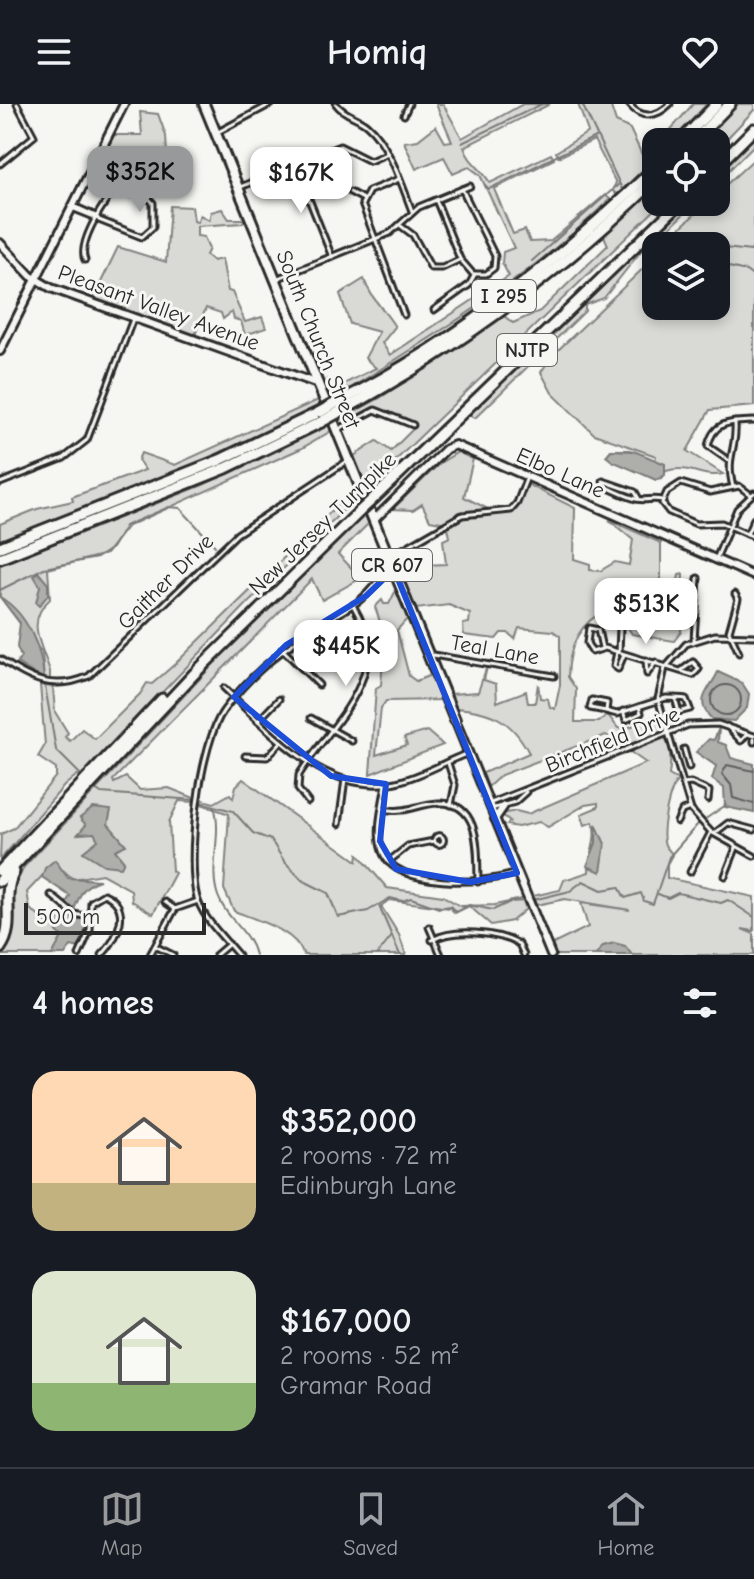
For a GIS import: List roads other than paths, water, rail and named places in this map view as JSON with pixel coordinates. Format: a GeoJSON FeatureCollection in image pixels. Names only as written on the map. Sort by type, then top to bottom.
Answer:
{"type":"FeatureCollection","features":[{"type":"Feature","properties":{"kind":"highway"},"geometry":{"type":"LineString","coordinates":[[694,128],[717,104]]}},
{"type":"Feature","properties":{"kind":"highway"},"geometry":{"type":"LineString","coordinates":[[707,128],[730,104]]}},
{"type":"Feature","properties":{"kind":"highway"},"geometry":{"type":"LineString","coordinates":[[730,145],[754,121]]}},
{"type":"Feature","properties":{"kind":"highway"},"geometry":{"type":"LineString","coordinates":[[730,153],[754,129]]}},
{"type":"Feature","properties":{"kind":"highway","name":"I 295"},"geometry":{"type":"LineString","coordinates":[[338,407],[507,294],[588,230],[642,180]]}},
{"type":"Feature","properties":{"kind":"highway","name":"I 295"},"geometry":{"type":"LineString","coordinates":[[0,558],[226,468],[413,369],[499,312],[588,241],[642,192]]}},
{"type":"Feature","properties":{"kind":"highway","name":"New Jersey Turnpike"},"geometry":{"type":"LineString","coordinates":[[373,495],[659,216]]}},
{"type":"Feature","properties":{"kind":"highway","name":"New Jersey Turnpike"},"geometry":{"type":"LineString","coordinates":[[0,869],[225,634],[666,216]]}},
{"type":"Feature","properties":{"kind":"highway","name":"I 295"},"geometry":{"type":"LineString","coordinates":[[0,547],[320,417]]}},
{"type":"Feature","properties":{"kind":"highway","name":"New Jersey Turnpike"},"geometry":{"type":"LineString","coordinates":[[0,881],[221,646],[360,507]]}},
{"type":"Feature","properties":{"kind":"highway"},"geometry":{"type":"LineString","coordinates":[[0,946],[9,929],[7,889],[13,874],[72,806]]}},
{"type":"Feature","properties":{"kind":"highway"},"geometry":{"type":"LineString","coordinates":[[0,921],[4,932],[0,946]]}},
{"type":"Feature","properties":{"kind":"main road","name":"South Church Street"},"geometry":{"type":"LineString","coordinates":[[204,104],[455,720]]}},
{"type":"Feature","properties":{"kind":"street"},"geometry":{"type":"LineString","coordinates":[[0,164],[34,136],[17,104]]}},
{"type":"Feature","properties":{"kind":"street"},"geometry":{"type":"LineString","coordinates":[[0,351],[124,104]]}},
{"type":"Feature","properties":{"kind":"street"},"geometry":{"type":"LineString","coordinates":[[216,133],[271,104]]}},
{"type":"Feature","properties":{"kind":"street"},"geometry":{"type":"LineString","coordinates":[[336,104],[343,112],[368,125],[399,179],[413,213]]}},
{"type":"Feature","properties":{"kind":"street"},"geometry":{"type":"LineString","coordinates":[[404,115],[409,104]]}},
{"type":"Feature","properties":{"kind":"street"},"geometry":{"type":"LineString","coordinates":[[629,104],[636,112],[649,116],[670,104]]}},
{"type":"Feature","properties":{"kind":"street"},"geometry":{"type":"LineString","coordinates":[[238,188],[340,146],[370,161],[386,154]]}},
{"type":"Feature","properties":{"kind":"street"},"geometry":{"type":"LineString","coordinates":[[295,164],[332,257]]}},
{"type":"Feature","properties":{"kind":"street"},"geometry":{"type":"LineString","coordinates":[[363,199],[371,190],[399,179]]}},
{"type":"Feature","properties":{"kind":"street"},"geometry":{"type":"LineString","coordinates":[[276,279],[373,240],[401,226],[413,213],[436,200],[470,186]]}},
{"type":"Feature","properties":{"kind":"street"},"geometry":{"type":"LineString","coordinates":[[462,189],[495,256],[490,272],[475,274]]}},
{"type":"Feature","properties":{"kind":"street"},"geometry":{"type":"LineString","coordinates":[[73,207],[97,218],[133,235],[145,236],[154,224],[152,200],[143,192],[116,193],[108,198],[97,218],[82,250],[85,260]]}},
{"type":"Feature","properties":{"kind":"street"},"geometry":{"type":"LineString","coordinates":[[350,192],[363,199],[373,240],[404,315]]}},
{"type":"Feature","properties":{"kind":"street"},"geometry":{"type":"LineString","coordinates":[[436,200],[460,259],[475,274]]}},
{"type":"Feature","properties":{"kind":"street"},"geometry":{"type":"LineString","coordinates":[[401,226],[414,236],[431,268],[442,268],[460,259]]}},
{"type":"Feature","properties":{"kind":"street","name":"Pleasant Valley Avenue"},"geometry":{"type":"LineString","coordinates":[[0,243],[36,280],[318,384]]}},
{"type":"Feature","properties":{"kind":"street"},"geometry":{"type":"LineString","coordinates":[[434,310],[467,287],[475,274]]}},
{"type":"Feature","properties":{"kind":"street"},"geometry":{"type":"LineString","coordinates":[[0,483],[64,458],[84,444],[96,422],[134,318]]}},
{"type":"Feature","properties":{"kind":"street"},"geometry":{"type":"LineString","coordinates":[[337,430],[375,410],[413,425]]}},
{"type":"Feature","properties":{"kind":"street"},"geometry":{"type":"LineString","coordinates":[[728,460],[707,444],[719,424],[754,421]]}},
{"type":"Feature","properties":{"kind":"street"},"geometry":{"type":"LineString","coordinates":[[733,487],[728,460],[736,439],[735,422]]}},
{"type":"Feature","properties":{"kind":"street","name":"Elbo Lane"},"geometry":{"type":"LineString","coordinates":[[374,520],[452,445],[754,576]]}},
{"type":"Feature","properties":{"kind":"street","name":"Gaither Drive"},"geometry":{"type":"LineString","coordinates":[[0,659],[21,675],[41,683],[65,684],[89,676],[237,534],[320,476],[349,461]]}},
{"type":"Feature","properties":{"kind":"street"},"geometry":{"type":"LineString","coordinates":[[389,557],[462,515],[511,510],[527,477]]}},
{"type":"Feature","properties":{"kind":"street"},"geometry":{"type":"LineString","coordinates":[[639,499],[635,492],[603,481],[604,486],[639,499],[662,500],[678,484],[710,492],[743,488],[752,494],[737,509],[716,559]]}},
{"type":"Feature","properties":{"kind":"street"},"geometry":{"type":"LineString","coordinates":[[662,500],[669,512],[696,524],[718,522],[754,537]]}},
{"type":"Feature","properties":{"kind":"street"},"geometry":{"type":"LineString","coordinates":[[747,534],[754,519]]}},
{"type":"Feature","properties":{"kind":"street"},"geometry":{"type":"LineString","coordinates":[[238,955],[199,901],[194,874],[196,809],[217,722],[234,697],[282,649],[353,605],[394,569]]}},
{"type":"Feature","properties":{"kind":"street"},"geometry":{"type":"LineString","coordinates":[[694,640],[698,578]]}},
{"type":"Feature","properties":{"kind":"street"},"geometry":{"type":"LineString","coordinates":[[735,594],[738,599],[729,629],[739,653]]}},
{"type":"Feature","properties":{"kind":"street"},"geometry":{"type":"LineString","coordinates":[[308,802],[300,794],[297,781],[358,694],[365,660],[365,630],[353,605]]}},
{"type":"Feature","properties":{"kind":"street"},"geometry":{"type":"LineString","coordinates":[[589,628],[598,630],[602,648],[597,653],[588,649],[589,628]]}},
{"type":"Feature","properties":{"kind":"street"},"geometry":{"type":"LineString","coordinates":[[620,628],[620,653]]}},
{"type":"Feature","properties":{"kind":"street"},"geometry":{"type":"LineString","coordinates":[[754,636],[731,635],[694,640],[679,649],[660,678],[658,699],[680,764],[690,808],[713,833],[754,856]]}},
{"type":"Feature","properties":{"kind":"street"},"geometry":{"type":"LineString","coordinates":[[602,648],[682,670]]}},
{"type":"Feature","properties":{"kind":"street"},"geometry":{"type":"LineString","coordinates":[[282,649],[319,685]]}},
{"type":"Feature","properties":{"kind":"street","name":"Teal Lane"},"geometry":{"type":"LineString","coordinates":[[429,656],[444,655],[554,676]]}},
{"type":"Feature","properties":{"kind":"street"},"geometry":{"type":"LineString","coordinates":[[335,656],[365,660]]}},
{"type":"Feature","properties":{"kind":"street"},"geometry":{"type":"LineString","coordinates":[[646,660],[647,674],[656,661]]}},
{"type":"Feature","properties":{"kind":"street"},"geometry":{"type":"LineString","coordinates":[[224,688],[282,741],[331,776],[386,783],[468,753]]}},
{"type":"Feature","properties":{"kind":"street"},"geometry":{"type":"LineString","coordinates":[[606,711],[623,711],[658,699],[675,698]]}},
{"type":"Feature","properties":{"kind":"street"},"geometry":{"type":"LineString","coordinates":[[258,721],[279,699]]}},
{"type":"Feature","properties":{"kind":"street"},"geometry":{"type":"LineString","coordinates":[[623,711],[626,720],[641,713],[638,706]]}},
{"type":"Feature","properties":{"kind":"street"},"geometry":{"type":"LineString","coordinates":[[311,718],[352,741]]}},
{"type":"Feature","properties":{"kind":"street"},"geometry":{"type":"LineString","coordinates":[[455,720],[551,955]]}},
{"type":"Feature","properties":{"kind":"street","name":"Birchfield Drive"},"geometry":{"type":"LineString","coordinates":[[490,806],[668,732],[702,723],[727,726],[754,739]]}},
{"type":"Feature","properties":{"kind":"street"},"geometry":{"type":"LineString","coordinates":[[727,726],[741,741],[747,734]]}},
{"type":"Feature","properties":{"kind":"street"},"geometry":{"type":"LineString","coordinates":[[245,756],[270,756],[282,741]]}},
{"type":"Feature","properties":{"kind":"street"},"geometry":{"type":"LineString","coordinates":[[680,764],[688,764],[684,749]]}},
{"type":"Feature","properties":{"kind":"street"},"geometry":{"type":"LineString","coordinates":[[447,761],[455,785],[451,805]]}},
{"type":"Feature","properties":{"kind":"street"},"geometry":{"type":"LineString","coordinates":[[339,824],[345,779]]}},
{"type":"Feature","properties":{"kind":"street"},"geometry":{"type":"LineString","coordinates":[[386,783],[380,841],[388,862],[409,875],[478,882],[517,873]]}},
{"type":"Feature","properties":{"kind":"street"},"geometry":{"type":"LineString","coordinates":[[683,784],[691,783],[709,791],[708,800]]}},
{"type":"Feature","properties":{"kind":"street","name":"Birchfield Drive"},"geometry":{"type":"LineString","coordinates":[[490,806],[504,806],[522,798],[529,789]]}},
{"type":"Feature","properties":{"kind":"street"},"geometry":{"type":"LineString","coordinates":[[383,809],[406,812],[435,803],[451,805],[467,815],[474,827],[478,882]]}},
{"type":"Feature","properties":{"kind":"street"},"geometry":{"type":"LineString","coordinates":[[495,819],[504,806]]}},
{"type":"Feature","properties":{"kind":"street"},"geometry":{"type":"LineString","coordinates":[[677,822],[682,811],[690,808]]}},
{"type":"Feature","properties":{"kind":"street"},"geometry":{"type":"LineString","coordinates":[[690,872],[713,833],[728,823],[754,830]]}},
{"type":"Feature","properties":{"kind":"street"},"geometry":{"type":"LineString","coordinates":[[388,862],[408,846],[434,841]]}},
{"type":"Feature","properties":{"kind":"street"},"geometry":{"type":"LineString","coordinates":[[725,876],[736,848]]}},
{"type":"Feature","properties":{"kind":"street"},"geometry":{"type":"LineString","coordinates":[[79,955],[89,934],[93,899],[104,894],[113,900],[120,915],[117,939],[102,955]]}},
{"type":"Feature","properties":{"kind":"street"},"geometry":{"type":"LineString","coordinates":[[51,895],[74,914],[90,917]]}},
{"type":"Feature","properties":{"kind":"street"},"geometry":{"type":"LineString","coordinates":[[150,955],[175,909],[199,901]]}},
{"type":"Feature","properties":{"kind":"street"},"geometry":{"type":"LineString","coordinates":[[165,902],[175,909]]}},
{"type":"Feature","properties":{"kind":"street"},"geometry":{"type":"LineString","coordinates":[[429,927],[441,955]]}},
{"type":"Feature","properties":{"kind":"street"},"geometry":{"type":"LineString","coordinates":[[432,940],[451,932],[507,939],[519,944],[524,955]]}},
{"type":"Feature","properties":{"kind":"street"},"geometry":{"type":"LineString","coordinates":[[216,955],[229,944]]}},
{"type":"Feature","properties":{"kind":"street"},"geometry":{"type":"LineString","coordinates":[[155,946],[173,955]]}},
{"type":"Feature","properties":{"kind":"water"},"geometry":{"type":"Polygon","coordinates":[[[611,450],[634,451],[665,464],[665,475],[656,480],[612,461],[606,456],[611,450]]]}},
{"type":"Feature","properties":{"kind":"water"},"geometry":{"type":"Polygon","coordinates":[[[38,572],[48,584],[48,595],[39,606],[36,603],[40,586],[34,576],[38,572]]]}},
{"type":"Feature","properties":{"kind":"water"},"geometry":{"type":"Polygon","coordinates":[[[0,597],[18,613],[32,633],[44,680],[17,663],[21,657],[17,647],[20,623],[0,597]]]}},
{"type":"Feature","properties":{"kind":"water"},"geometry":{"type":"Polygon","coordinates":[[[718,672],[742,683],[749,694],[747,708],[734,721],[712,719],[704,706],[705,695],[718,672]]]}},
{"type":"Feature","properties":{"kind":"water"},"geometry":{"type":"Polygon","coordinates":[[[719,728],[718,742],[726,745],[731,758],[754,764],[754,813],[725,807],[724,788],[712,779],[716,766],[696,752],[709,739],[714,740],[719,728]]]}},
{"type":"Feature","properties":{"kind":"water"},"geometry":{"type":"Polygon","coordinates":[[[93,808],[111,810],[108,824],[126,845],[115,850],[124,861],[121,867],[104,865],[83,852],[98,840],[94,833],[78,834],[86,825],[80,818],[93,808]]]}},
{"type":"Feature","properties":{"kind":"water"},"geometry":{"type":"Polygon","coordinates":[[[596,824],[605,844],[601,872],[587,866],[596,843],[596,824]]]}},
{"type":"Feature","properties":{"kind":"water"},"geometry":{"type":"Polygon","coordinates":[[[55,860],[68,878],[100,880],[83,891],[74,910],[66,903],[70,896],[42,877],[45,868],[55,860]]]}},
{"type":"Feature","properties":{"kind":"water"},"geometry":{"type":"Polygon","coordinates":[[[64,909],[76,918],[88,920],[80,948],[71,946],[65,955],[52,955],[62,937],[51,924],[64,909]]]}},
{"type":"Feature","properties":{"kind":"water"},"geometry":{"type":"Polygon","coordinates":[[[614,943],[625,946],[632,955],[596,955],[603,946],[614,943]]]}},
{"type":"Feature","properties":{"kind":"waterway"},"geometry":{"type":"LineString","coordinates":[[462,143],[542,104]]}},
{"type":"Feature","properties":{"kind":"waterway"},"geometry":{"type":"LineString","coordinates":[[582,104],[623,191]]}},
{"type":"Feature","properties":{"kind":"waterway"},"geometry":{"type":"LineString","coordinates":[[485,185],[489,189],[597,136]]}},
{"type":"Feature","properties":{"kind":"waterway"},"geometry":{"type":"LineString","coordinates":[[532,261],[619,184]]}},
{"type":"Feature","properties":{"kind":"waterway"},"geometry":{"type":"LineString","coordinates":[[730,249],[751,251],[754,245]]}},
{"type":"Feature","properties":{"kind":"waterway"},"geometry":{"type":"LineString","coordinates":[[730,267],[746,271],[754,277]]}},
{"type":"Feature","properties":{"kind":"waterway"},"geometry":{"type":"LineString","coordinates":[[0,590],[44,568],[97,558],[112,548],[125,526],[169,507],[180,508],[215,546]]}},
{"type":"Feature","properties":{"kind":"waterway"},"geometry":{"type":"LineString","coordinates":[[45,686],[56,750],[82,776]]}},
{"type":"Feature","properties":{"kind":"waterway"},"geometry":{"type":"LineString","coordinates":[[94,788],[101,793],[195,800]]}},
{"type":"Feature","properties":{"kind":"waterway"},"geometry":{"type":"LineString","coordinates":[[200,802],[233,811],[253,833],[271,840],[284,861],[302,880],[328,893],[338,917],[368,911],[390,898],[402,901],[411,898],[439,908],[450,906],[456,912],[469,905],[493,910],[510,902],[526,901]]}},
{"type":"Feature","properties":{"kind":"waterway"},"geometry":{"type":"LineString","coordinates":[[533,900],[570,891],[583,881],[602,890],[619,887],[625,898],[641,893],[644,901],[653,904],[669,857],[698,824],[726,805]]}},
{"type":"Feature","properties":{"kind":"waterway"},"geometry":{"type":"LineString","coordinates":[[214,806],[217,828],[214,874],[218,896],[248,938],[255,955]]}},
{"type":"Feature","properties":{"kind":"waterway"},"geometry":{"type":"LineString","coordinates":[[658,894],[668,898],[678,893],[721,903],[728,900],[754,917]]}},
{"type":"Feature","properties":{"kind":"waterway"},"geometry":{"type":"LineString","coordinates":[[379,906],[400,955]]}},
{"type":"Feature","properties":{"kind":"waterway"},"geometry":{"type":"LineString","coordinates":[[377,955],[392,936]]}}]}
